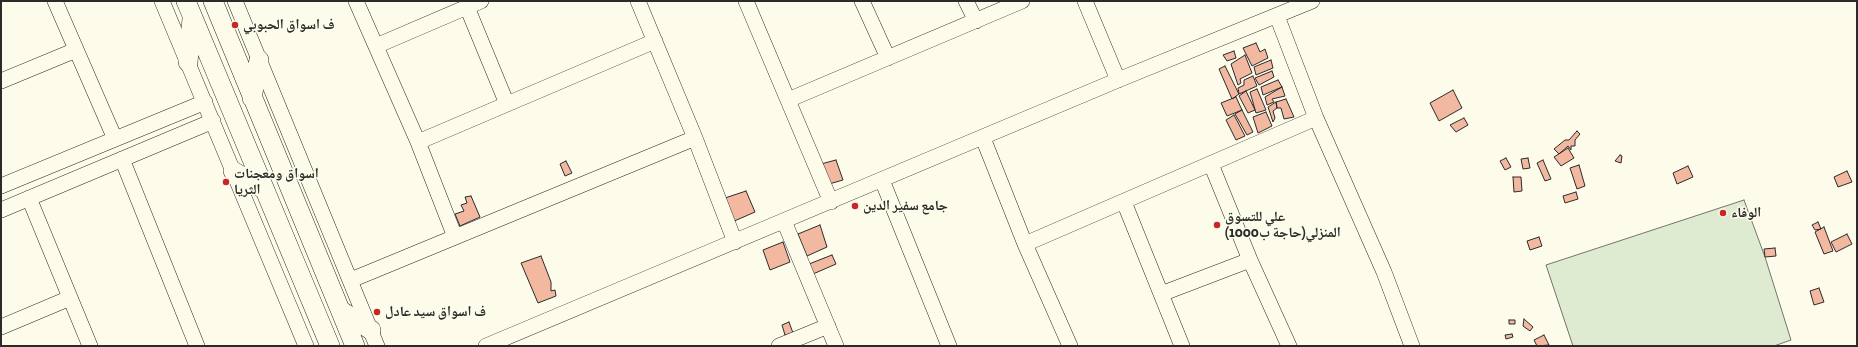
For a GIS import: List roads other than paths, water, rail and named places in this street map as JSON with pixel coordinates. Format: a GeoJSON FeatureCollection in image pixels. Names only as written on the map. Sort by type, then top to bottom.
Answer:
{"type":"FeatureCollection","features":[{"type":"Feature","properties":{"kind":"main road"},"geometry":{"type":"LineString","coordinates":[[213,1],[355,346]]}},
{"type":"Feature","properties":{"kind":"main road"},"geometry":{"type":"LineString","coordinates":[[188,62],[189,8]]}},
{"type":"Feature","properties":{"kind":"main road"},"geometry":{"type":"LineString","coordinates":[[189,8],[330,346]]}},
{"type":"Feature","properties":{"kind":"main road"},"geometry":{"type":"LineString","coordinates":[[252,98],[259,60]]}},
{"type":"Feature","properties":{"kind":"main road"},"geometry":{"type":"LineString","coordinates":[[233,171],[266,190]]}},
{"type":"Feature","properties":{"kind":"main road"},"geometry":{"type":"LineString","coordinates":[[340,310],[374,338]]}},
{"type":"Feature","properties":{"kind":"street"},"geometry":{"type":"LineString","coordinates":[[55,1],[115,139]]}},
{"type":"Feature","properties":{"kind":"street"},"geometry":{"type":"LineString","coordinates":[[162,1],[306,346]]}},
{"type":"Feature","properties":{"kind":"street"},"geometry":{"type":"LineString","coordinates":[[235,1],[374,338]]}},
{"type":"Feature","properties":{"kind":"street"},"geometry":{"type":"LineString","coordinates":[[356,1],[418,142],[455,237]]}},
{"type":"Feature","properties":{"kind":"street"},"geometry":{"type":"LineString","coordinates":[[376,46],[481,1]]}},
{"type":"Feature","properties":{"kind":"street"},"geometry":{"type":"LineString","coordinates":[[638,1],[695,138],[735,242]]}},
{"type":"Feature","properties":{"kind":"street"},"geometry":{"type":"LineString","coordinates":[[746,1],[831,202]]}},
{"type":"Feature","properties":{"kind":"street"},"geometry":{"type":"LineString","coordinates":[[862,1],[888,58]]}},
{"type":"Feature","properties":{"kind":"street"},"geometry":{"type":"LineString","coordinates":[[966,1],[976,21]]}},
{"type":"Feature","properties":{"kind":"street"},"geometry":{"type":"LineString","coordinates":[[788,100],[1022,1]]}},
{"type":"Feature","properties":{"kind":"street"},"geometry":{"type":"LineString","coordinates":[[1085,1],[1118,80]]}},
{"type":"Feature","properties":{"kind":"street"},"geometry":{"type":"LineString","coordinates":[[486,346],[502,343],[784,221],[984,138],[1118,80],[1312,1]]}},
{"type":"Feature","properties":{"kind":"street"},"geometry":{"type":"LineString","coordinates":[[467,7],[507,104]]}},
{"type":"Feature","properties":{"kind":"street"},"geometry":{"type":"LineString","coordinates":[[1277,16],[1316,118],[1384,272],[1412,346]]}},
{"type":"Feature","properties":{"kind":"street"},"geometry":{"type":"LineString","coordinates":[[418,142],[655,41]]}},
{"type":"Feature","properties":{"kind":"street"},"geometry":{"type":"LineString","coordinates":[[1,81],[76,50]]}},
{"type":"Feature","properties":{"kind":"street"},"geometry":{"type":"LineString","coordinates":[[1,186],[205,102]]}},
{"type":"Feature","properties":{"kind":"street"},"geometry":{"type":"LineString","coordinates":[[1025,244],[1316,118]]}},
{"type":"Feature","properties":{"kind":"street"},"geometry":{"type":"LineString","coordinates":[[1,210],[213,121]]}},
{"type":"Feature","properties":{"kind":"street"},"geometry":{"type":"LineString","coordinates":[[351,280],[695,138]]}},
{"type":"Feature","properties":{"kind":"street"},"geometry":{"type":"LineString","coordinates":[[984,138],[1025,244],[1070,346]]}},
{"type":"Feature","properties":{"kind":"street"},"geometry":{"type":"LineString","coordinates":[[122,159],[197,346]]}},
{"type":"Feature","properties":{"kind":"street"},"geometry":{"type":"LineString","coordinates":[[1211,164],[1250,260],[1289,346]]}},
{"type":"Feature","properties":{"kind":"street"},"geometry":{"type":"LineString","coordinates":[[882,180],[949,346]]}},
{"type":"Feature","properties":{"kind":"street"},"geometry":{"type":"LineString","coordinates":[[29,198],[90,346]]}},
{"type":"Feature","properties":{"kind":"street"},"geometry":{"type":"LineString","coordinates":[[1124,202],[1182,346]]}},
{"type":"Feature","properties":{"kind":"street"},"geometry":{"type":"LineString","coordinates":[[784,221],[836,346]]}},
{"type":"Feature","properties":{"kind":"street"},"geometry":{"type":"LineString","coordinates":[[1161,294],[1250,260]]}},
{"type":"Feature","properties":{"kind":"street"},"geometry":{"type":"LineString","coordinates":[[1,327],[70,298]]}},
{"type":"Feature","properties":{"kind":"street"},"geometry":{"type":"LineString","coordinates":[[779,346],[828,326]]}},
{"type":"Feature","properties":{"kind":"place","name":"ف اسواق الحبوبي"},"geometry":{"type":"Point","coordinates":[235,25]}},
{"type":"Feature","properties":{"kind":"place","name":"اسواق ومعجنات الثريا"},"geometry":{"type":"Point","coordinates":[226,182]}},
{"type":"Feature","properties":{"kind":"place","name":"جامع سفير الدين"},"geometry":{"type":"Point","coordinates":[855,206]}},
{"type":"Feature","properties":{"kind":"place","name":"الوفاء"},"geometry":{"type":"Point","coordinates":[1723,213]}},
{"type":"Feature","properties":{"kind":"place","name":"علي للتسوق المنزلي(حاجة ب1000)"},"geometry":{"type":"Point","coordinates":[1217,225]}},
{"type":"Feature","properties":{"kind":"place","name":"ف اسواق سيد عادل"},"geometry":{"type":"Point","coordinates":[377,312]}}]}
